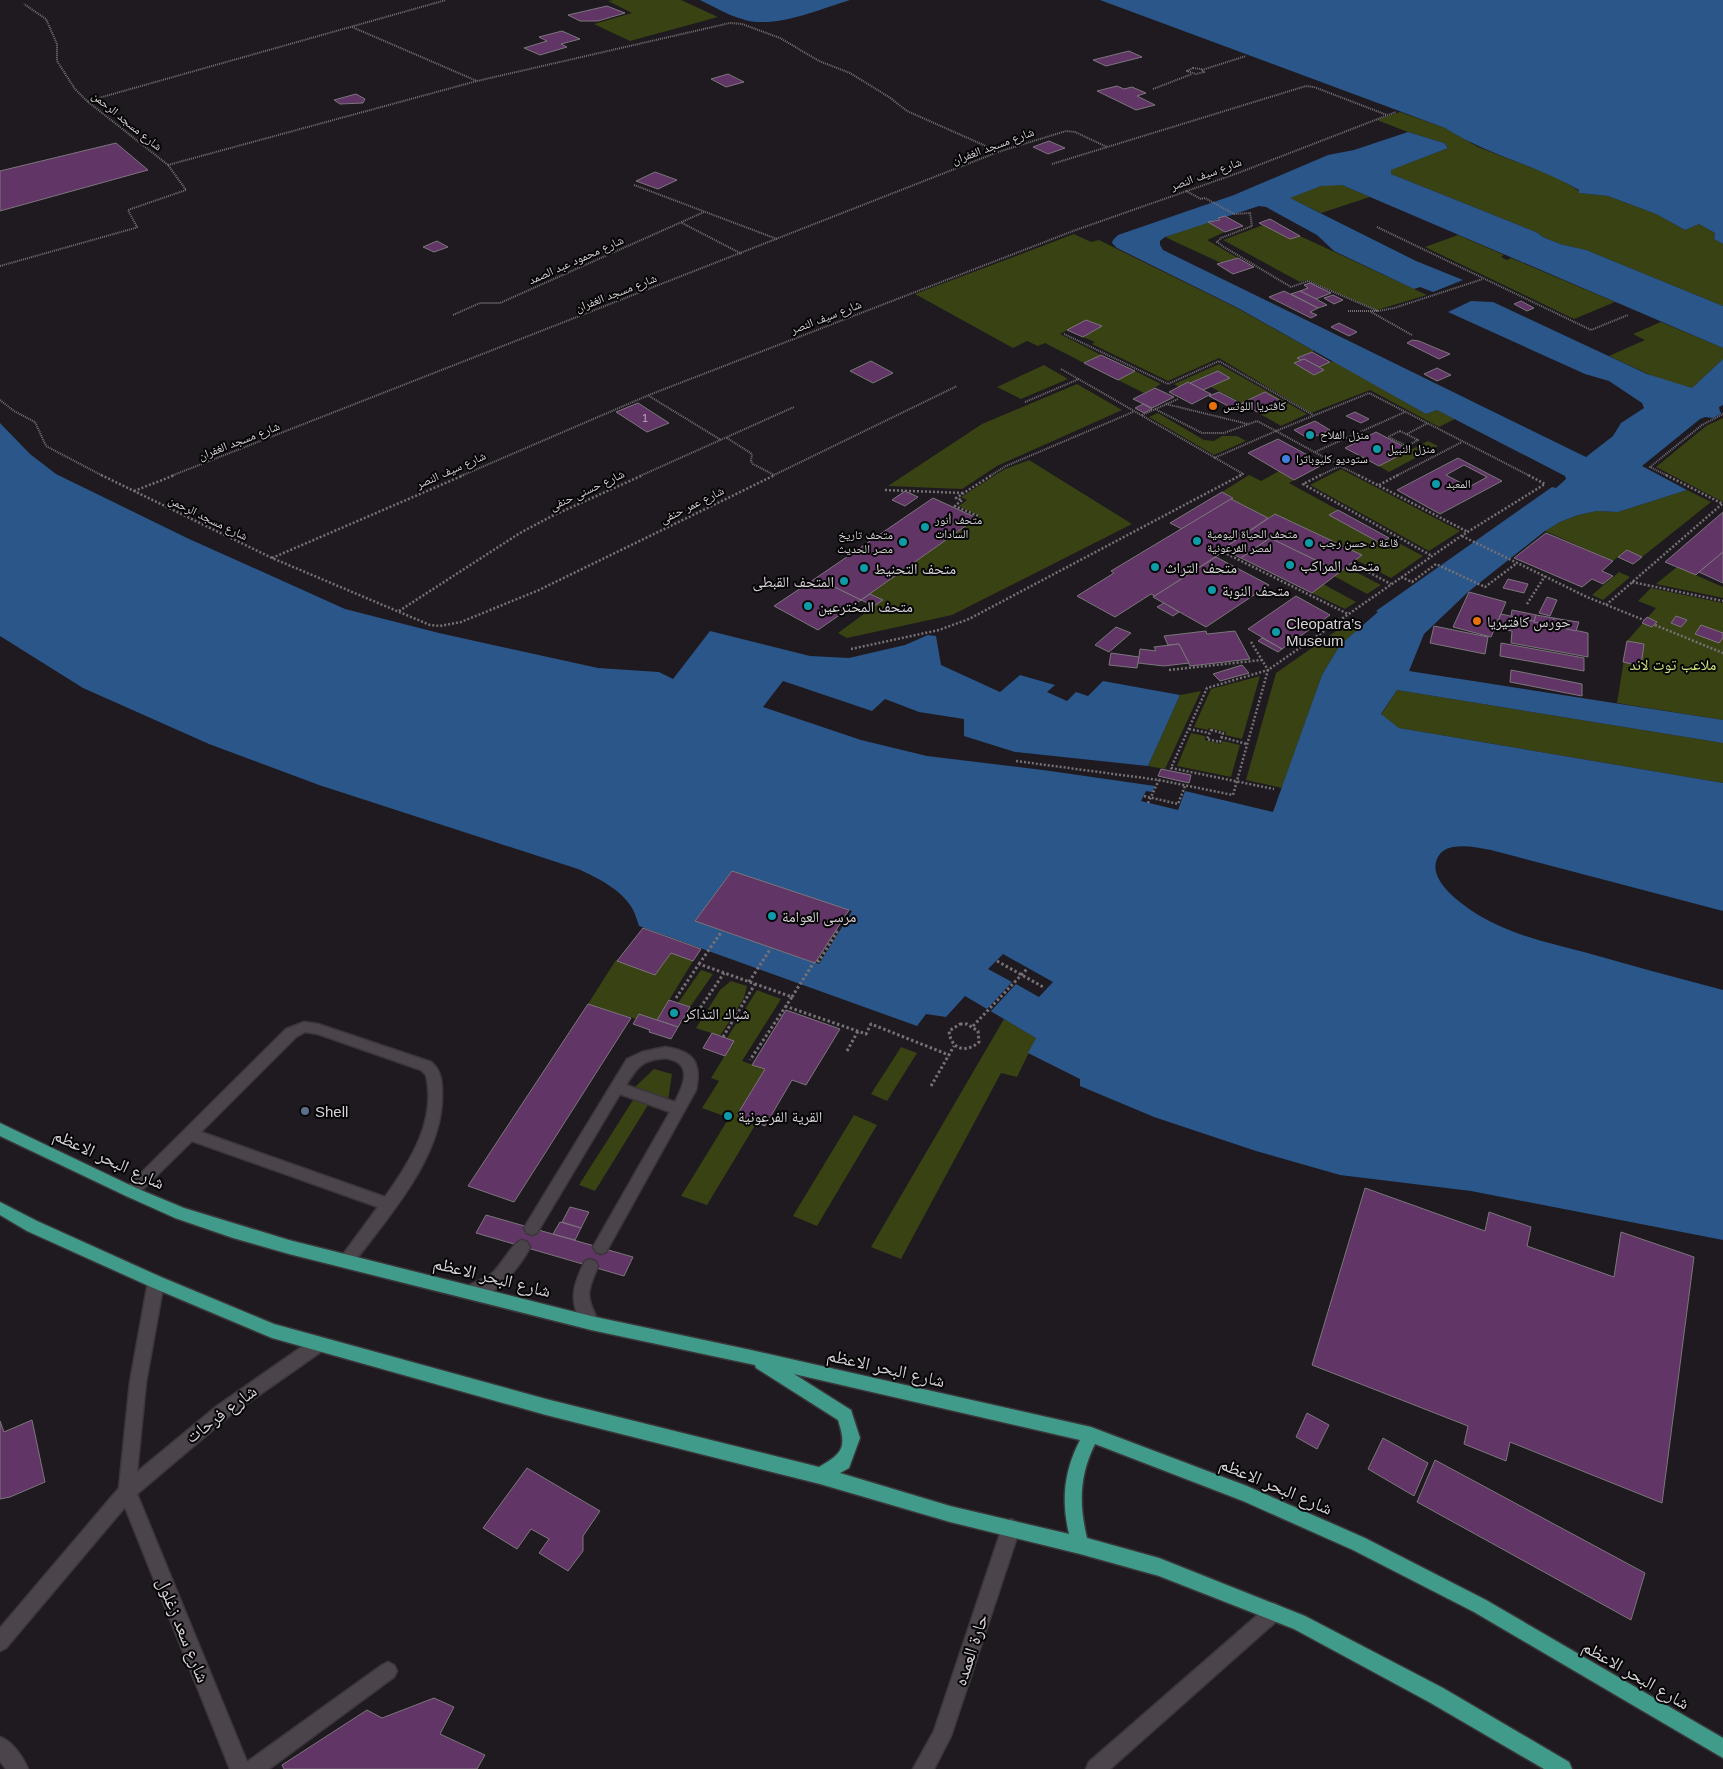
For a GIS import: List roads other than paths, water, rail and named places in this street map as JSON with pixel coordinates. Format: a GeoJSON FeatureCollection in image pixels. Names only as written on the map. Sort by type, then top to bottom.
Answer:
{"type":"FeatureCollection","features":[{"type":"Feature","properties":{"kind":"main road","name":"شارع البحر الاعظم"},"geometry":{"type":"LineString","coordinates":[[0,1129],[131,1192],[180,1213],[289,1247],[347,1260],[591,1323],[751,1357],[1091,1435],[1247,1494],[1359,1544],[1480,1606],[1723,1749]]}},
{"type":"Feature","properties":{"kind":"main road"},"geometry":{"type":"LineString","coordinates":[[0,1208],[32,1226],[156,1282],[272,1331],[546,1407],[820,1476],[950,1514],[1080,1545],[1159,1567],[1299,1622],[1436,1695],[1562,1769]]}},
{"type":"Feature","properties":{"kind":"main road"},"geometry":{"type":"LineString","coordinates":[[751,1357],[845,1415],[852,1438],[843,1462],[820,1476]]}},
{"type":"Feature","properties":{"kind":"main road"},"geometry":{"type":"LineString","coordinates":[[1080,1545],[1072,1514],[1072,1482],[1080,1454],[1091,1435]]}},
{"type":"Feature","properties":{"kind":"street"},"geometry":{"type":"LineString","coordinates":[[131,1192],[291,1033],[304,1027],[318,1028],[426,1066],[433,1072],[437,1093],[436,1112],[431,1130],[416,1161],[347,1260]]}},
{"type":"Feature","properties":{"kind":"street"},"geometry":{"type":"LineString","coordinates":[[532,1228],[632,1063],[641,1057],[662,1052],[676,1054],[689,1064],[693,1072],[690,1090],[601,1247]]}},
{"type":"Feature","properties":{"kind":"street"},"geometry":{"type":"LineString","coordinates":[[616,1087],[679,1109]]}},
{"type":"Feature","properties":{"kind":"street"},"geometry":{"type":"LineString","coordinates":[[190,1134],[387,1204]]}},
{"type":"Feature","properties":{"kind":"street"},"geometry":{"type":"LineString","coordinates":[[470,1292],[482,1289],[502,1276],[522,1246]]}},
{"type":"Feature","properties":{"kind":"street"},"geometry":{"type":"LineString","coordinates":[[590,1266],[580,1294],[581,1304],[591,1323]]}},
{"type":"Feature","properties":{"kind":"street"},"geometry":{"type":"LineString","coordinates":[[126,1491],[138,1382],[156,1282]]}},
{"type":"Feature","properties":{"kind":"street","name":"شارع فرحات"},"geometry":{"type":"LineString","coordinates":[[0,1642],[126,1491],[223,1411],[320,1344]]}},
{"type":"Feature","properties":{"kind":"street","name":"شارع سعد زغلول"},"geometry":{"type":"LineString","coordinates":[[126,1491],[240,1769]]}},
{"type":"Feature","properties":{"kind":"street","name":"حارة العمده"},"geometry":{"type":"LineString","coordinates":[[923,1769],[942,1736],[1011,1528]]}},
{"type":"Feature","properties":{"kind":"street"},"geometry":{"type":"LineString","coordinates":[[1096,1768],[1274,1612]]}},
{"type":"Feature","properties":{"kind":"street"},"geometry":{"type":"LineString","coordinates":[[253,1769],[388,1671]]}},
{"type":"Feature","properties":{"kind":"street"},"geometry":{"type":"LineString","coordinates":[[0,1746],[18,1769]]}},
{"type":"Feature","properties":{"kind":"water"},"geometry":{"type":"Polygon","coordinates":[[[700,0],[850,0],[796,17],[768,22],[754,22],[726,13],[700,0]]]}},
{"type":"Feature","properties":{"kind":"water"},"geometry":{"type":"Polygon","coordinates":[[[1100,0],[1723,0],[1723,244],[1714,239],[1715,233],[1699,224],[1685,230],[1656,214],[1608,196],[1579,193],[1579,190],[1563,181],[1478,146],[1445,128],[1100,0]]]}},
{"type":"Feature","properties":{"kind":"water"},"geometry":{"type":"Polygon","coordinates":[[[1408,132],[1444,143],[1448,148],[1391,170],[1391,174],[1536,232],[1560,244],[1586,250],[1723,306],[1723,348],[1342,185],[1321,186],[1290,198],[1416,261],[1463,280],[1433,292],[1420,287],[1414,289],[1334,251],[1317,235],[1266,207],[1259,206],[1165,237],[1160,241],[1163,250],[1586,457],[1613,436],[1621,423],[1644,408],[1642,403],[1609,381],[1585,374],[1448,312],[1471,301],[1493,302],[1647,374],[1692,388],[1723,359],[1723,405],[1719,407],[1722,413],[1713,418],[1705,417],[1700,419],[1642,466],[1687,490],[1618,512],[1597,511],[1578,515],[1560,522],[1545,531],[1468,592],[1424,634],[1409,671],[1723,720],[1723,743],[1397,690],[1381,714],[1399,728],[1723,783],[1723,911],[1491,850],[1458,846],[1451,847],[1442,851],[1435,866],[1441,883],[1456,899],[1492,923],[1544,942],[1723,990],[1723,1240],[1471,1191],[1340,1175],[1256,1151],[1154,1117],[1080,1086],[1080,1079],[1028,1053],[1036,1038],[965,996],[946,1017],[926,1014],[917,1026],[639,926],[632,908],[622,895],[600,880],[578,869],[319,785],[209,744],[83,688],[0,636],[0,423],[30,454],[56,474],[187,538],[345,609],[439,633],[598,668],[659,672],[673,679],[710,631],[810,656],[849,658],[905,645],[928,635],[936,636],[941,665],[1000,692],[1020,675],[1055,685],[1047,692],[1067,701],[1076,692],[1088,696],[1103,681],[1180,695],[1148,766],[1015,752],[964,736],[964,719],[919,712],[885,699],[872,711],[783,681],[763,707],[861,740],[927,756],[1155,786],[1152,792],[1146,791],[1141,801],[1178,810],[1185,791],[1273,812],[1322,675],[1340,645],[1378,612],[1376,611],[1552,487],[1556,488],[1566,479],[1565,476],[1437,410],[1426,414],[1238,308],[1117,248],[1112,243],[1118,235],[1234,195],[1328,155],[1354,150],[1408,132]],[[732,871],[695,921],[819,964],[852,911],[732,871]]]}},
{"type":"Feature","properties":{"kind":"place","name":"كافتريا اللوتس"},"geometry":{"type":"Point","coordinates":[1213,406]}},
{"type":"Feature","properties":{"kind":"place","name":"منزل الفلاح"},"geometry":{"type":"Point","coordinates":[1310,435]}},
{"type":"Feature","properties":{"kind":"place","name":"منزل النبيل"},"geometry":{"type":"Point","coordinates":[1377,449]}},
{"type":"Feature","properties":{"kind":"place","name":"ستوديو كليوباترا"},"geometry":{"type":"Point","coordinates":[1286,459]}},
{"type":"Feature","properties":{"kind":"place","name":"المعبد"},"geometry":{"type":"Point","coordinates":[1436,484]}},
{"type":"Feature","properties":{"kind":"place","name":"متحف أنور السادات"},"geometry":{"type":"Point","coordinates":[925,527]}},
{"type":"Feature","properties":{"kind":"place","name":"متحف الحياة اليومية لمصر الفرعونية"},"geometry":{"type":"Point","coordinates":[1197,541]}},
{"type":"Feature","properties":{"kind":"place","name":"متحف تاريخ مصر الحديث"},"geometry":{"type":"Point","coordinates":[903,542]}},
{"type":"Feature","properties":{"kind":"place","name":"قاعة د حسن رجب"},"geometry":{"type":"Point","coordinates":[1309,543]}},
{"type":"Feature","properties":{"kind":"place","name":"متحف المراكب"},"geometry":{"type":"Point","coordinates":[1290,565]}},
{"type":"Feature","properties":{"kind":"place","name":"متحف التراث"},"geometry":{"type":"Point","coordinates":[1155,567]}},
{"type":"Feature","properties":{"kind":"place","name":"متحف التحنيط"},"geometry":{"type":"Point","coordinates":[864,568]}},
{"type":"Feature","properties":{"kind":"place","name":"المتحف القبطى"},"geometry":{"type":"Point","coordinates":[844,581]}},
{"type":"Feature","properties":{"kind":"place","name":"متحف النوبة"},"geometry":{"type":"Point","coordinates":[1212,590]}},
{"type":"Feature","properties":{"kind":"place","name":"متحف المخترعين"},"geometry":{"type":"Point","coordinates":[808,606]}},
{"type":"Feature","properties":{"kind":"place","name":"حورس كافتيريا"},"geometry":{"type":"Point","coordinates":[1477,621]}},
{"type":"Feature","properties":{"kind":"place","name":"Cleopatra’s Museum"},"geometry":{"type":"Point","coordinates":[1276,632]}},
{"type":"Feature","properties":{"kind":"place","name":"مرسى العوامة"},"geometry":{"type":"Point","coordinates":[772,916]}},
{"type":"Feature","properties":{"kind":"place","name":"شباك التذاكر"},"geometry":{"type":"Point","coordinates":[674,1013]}},
{"type":"Feature","properties":{"kind":"place","name":"Shell"},"geometry":{"type":"Point","coordinates":[305,1111]}},
{"type":"Feature","properties":{"kind":"place","name":"القرية الفرعونية"},"geometry":{"type":"Point","coordinates":[728,1116]}},
{"type":"Feature","properties":{"kind":"park label","name":"ملاعب توت لاند"},"geometry":{"type":"Point","coordinates":[1673,664]}}]}
